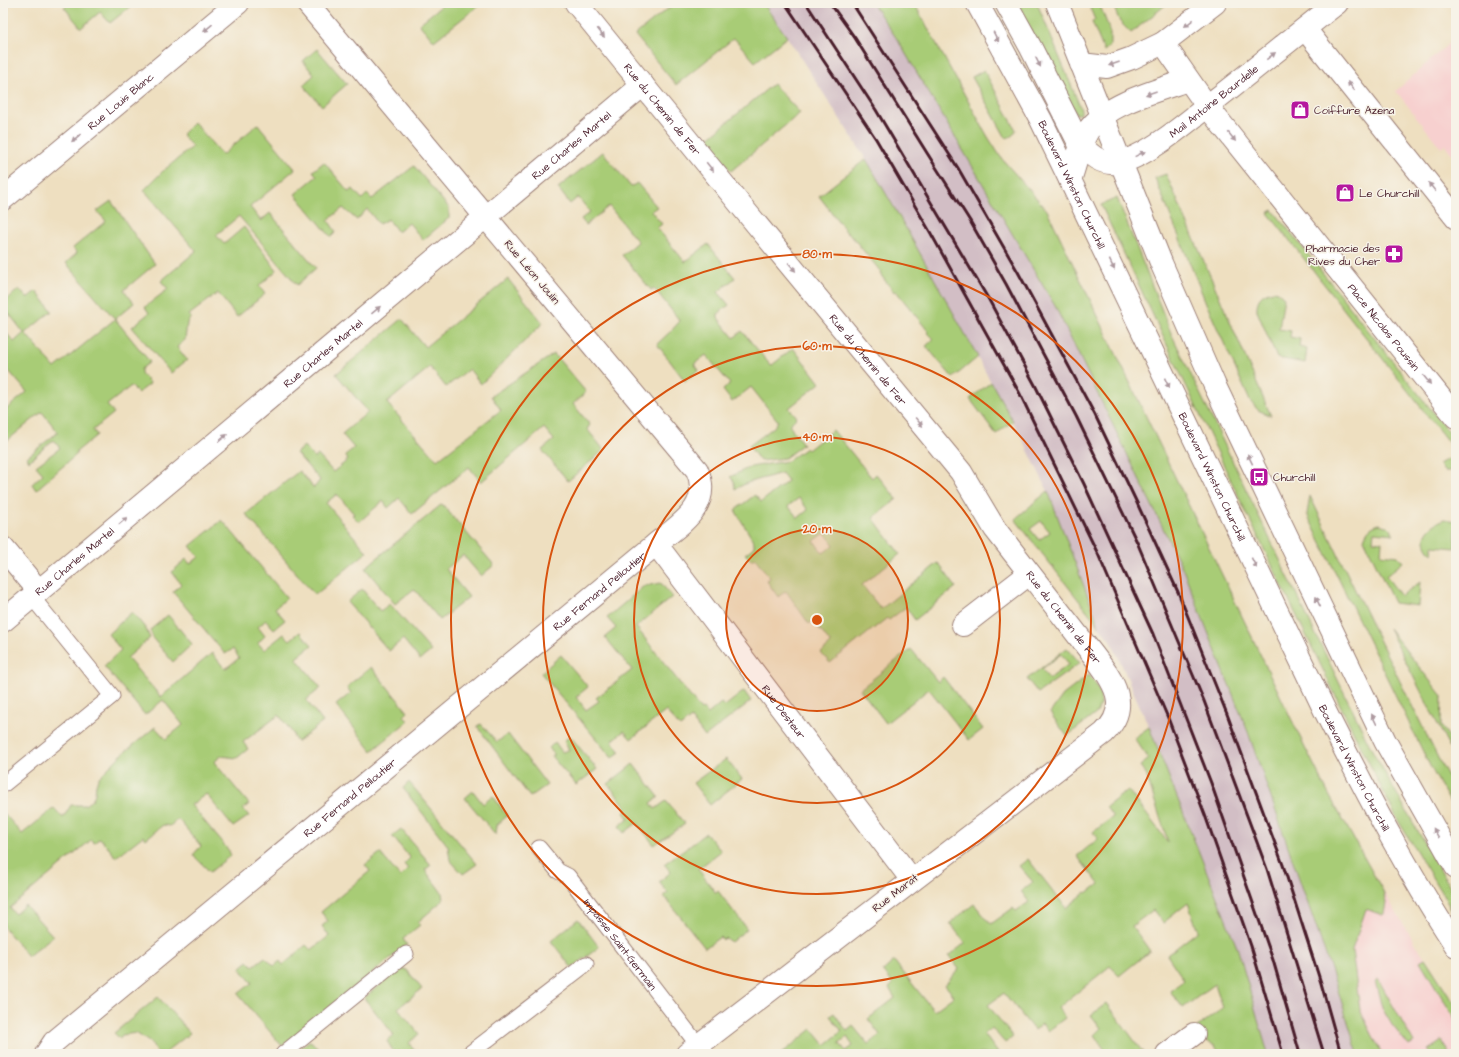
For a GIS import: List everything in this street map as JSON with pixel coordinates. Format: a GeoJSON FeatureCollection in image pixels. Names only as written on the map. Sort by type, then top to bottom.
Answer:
{"type":"FeatureCollection","features":[{"type":"Feature","properties":{"kind":"street","name":"Rue Louis Blanc"},"geometry":{"type":"LineString","coordinates":[[3,199],[238,3]]}},
{"type":"Feature","properties":{"kind":"street","name":"Rue Léon Joulin"},"geometry":{"type":"LineString","coordinates":[[307,3],[697,470],[702,486],[698,506],[656,544]]}},
{"type":"Feature","properties":{"kind":"street","name":"Rue du Chemin de Fer"},"geometry":{"type":"LineString","coordinates":[[576,3],[961,472],[995,529],[1110,677],[1118,696],[1117,713],[1112,724],[1104,733]]}},
{"type":"Feature","properties":{"kind":"street","name":"Boulevard Winston Churchill"},"geometry":{"type":"LineString","coordinates":[[977,3],[1041,120],[1329,720],[1393,841],[1456,946]]}},
{"type":"Feature","properties":{"kind":"street"},"geometry":{"type":"LineString","coordinates":[[1006,3],[1081,145],[1093,157],[1104,162],[1121,163]]}},
{"type":"Feature","properties":{"kind":"street"},"geometry":{"type":"LineString","coordinates":[[1057,3],[1162,265],[1215,386],[1382,734],[1454,860]]}},
{"type":"Feature","properties":{"kind":"street"},"geometry":{"type":"LineString","coordinates":[[1081,64],[1107,67],[1132,58],[1163,43],[1215,3]]}},
{"type":"Feature","properties":{"kind":"street","name":"Mail Antoine Bourdelle"},"geometry":{"type":"LineString","coordinates":[[1121,163],[1150,149],[1337,3]]}},
{"type":"Feature","properties":{"kind":"street"},"geometry":{"type":"LineString","coordinates":[[1305,29],[1456,218]]}},
{"type":"Feature","properties":{"kind":"street","name":"Place Nicolas Poussin"},"geometry":{"type":"LineString","coordinates":[[1163,43],[1207,106],[1456,417]]}},
{"type":"Feature","properties":{"kind":"street"},"geometry":{"type":"LineString","coordinates":[[1070,180],[1081,145],[1093,125],[1102,117],[1131,100],[1188,80]]}},
{"type":"Feature","properties":{"kind":"street","name":"Rue Charles Martel"},"geometry":{"type":"LineString","coordinates":[[3,621],[643,85]]}},
{"type":"Feature","properties":{"kind":"street","name":"Rue Desteur"},"geometry":{"type":"LineString","coordinates":[[656,544],[912,880]]}},
{"type":"Feature","properties":{"kind":"street","name":"Rue Fernand Pelloutier"},"geometry":{"type":"LineString","coordinates":[[46,1054],[54,1042],[656,544]]}},
{"type":"Feature","properties":{"kind":"street"},"geometry":{"type":"LineString","coordinates":[[3,548],[35,594]]}},
{"type":"Feature","properties":{"kind":"street"},"geometry":{"type":"LineString","coordinates":[[963,626],[1029,574]]}},
{"type":"Feature","properties":{"kind":"street","name":"Rue Marat"},"geometry":{"type":"LineString","coordinates":[[692,1050],[1104,733]]}},
{"type":"Feature","properties":{"kind":"street"},"geometry":{"type":"LineString","coordinates":[[1167,1054],[1194,1034]]}},
{"type":"Feature","properties":{"kind":"lane"},"geometry":{"type":"LineString","coordinates":[[3,785],[112,696],[35,594]]}},
{"type":"Feature","properties":{"kind":"lane","name":"Impasse Saint-Germain"},"geometry":{"type":"LineString","coordinates":[[539,848],[558,871],[568,876],[692,1050]]}},
{"type":"Feature","properties":{"kind":"lane"},"geometry":{"type":"LineString","coordinates":[[282,1054],[406,954]]}},
{"type":"Feature","properties":{"kind":"lane"},"geometry":{"type":"LineString","coordinates":[[469,1054],[586,964]]}},
{"type":"Feature","properties":{"kind":"shaded area"},"geometry":{"type":"Polygon","coordinates":[[[763,3],[872,3],[899,41],[1055,306],[1182,567],[1248,732],[1336,984],[1358,1054],[1268,1054],[1238,950],[1149,727],[1112,643],[1099,626],[1048,491],[1022,438],[866,159],[787,37],[763,3]]]}},
{"type":"Feature","properties":{"kind":"shaded area"},"geometry":{"type":"Polygon","coordinates":[[[1456,37],[1456,159],[1445,145],[1441,148],[1396,91],[1456,37]]]}},
{"type":"Feature","properties":{"kind":"shaded area"},"geometry":{"type":"Polygon","coordinates":[[[1383,891],[1456,1006],[1456,1054],[1382,1054],[1360,1010],[1352,950],[1366,909],[1383,891]]]}},
{"type":"Feature","properties":{"kind":"green space"},"geometry":{"type":"Polygon","coordinates":[[[70,3],[129,3],[131,6],[110,23],[100,12],[81,28],[64,7],[70,3]]]}},
{"type":"Feature","properties":{"kind":"green space"},"geometry":{"type":"Polygon","coordinates":[[[445,3],[482,3],[434,41],[419,24],[445,3]]]}},
{"type":"Feature","properties":{"kind":"green space"},"geometry":{"type":"Polygon","coordinates":[[[675,3],[763,3],[787,37],[755,62],[734,38],[676,85],[635,35],[675,3]]]}},
{"type":"Feature","properties":{"kind":"green space"},"geometry":{"type":"Polygon","coordinates":[[[872,3],[914,3],[988,137],[1002,159],[1047,210],[1299,735],[1329,795],[1383,891],[1386,903],[1384,914],[1382,915],[1366,909],[1352,950],[1360,1010],[1382,1054],[1358,1054],[1336,984],[1248,732],[1182,567],[1055,306],[897,39],[872,3]]]}},
{"type":"Feature","properties":{"kind":"green space"},"geometry":{"type":"Polygon","coordinates":[[[1015,3],[1037,3],[1081,109],[1081,114],[1076,114],[1015,3]]]}},
{"type":"Feature","properties":{"kind":"green space"},"geometry":{"type":"Polygon","coordinates":[[[1088,3],[1099,3],[1110,31],[1110,46],[1104,51],[1092,22],[1095,20],[1088,3]]]}},
{"type":"Feature","properties":{"kind":"green space"},"geometry":{"type":"Polygon","coordinates":[[[1112,3],[1168,3],[1131,33],[1120,22],[1112,3]]]}},
{"type":"Feature","properties":{"kind":"green space"},"geometry":{"type":"Polygon","coordinates":[[[317,49],[347,84],[322,106],[303,85],[314,75],[303,61],[317,49]]]}},
{"type":"Feature","properties":{"kind":"green space"},"geometry":{"type":"Polygon","coordinates":[[[984,70],[1016,130],[1009,137],[1006,138],[972,77],[984,70]]]}},
{"type":"Feature","properties":{"kind":"green space"},"geometry":{"type":"Polygon","coordinates":[[[773,84],[800,113],[731,171],[706,140],[773,84]]]}},
{"type":"Feature","properties":{"kind":"green space"},"geometry":{"type":"Polygon","coordinates":[[[194,122],[222,155],[258,124],[295,169],[250,207],[261,221],[270,213],[316,268],[297,285],[239,216],[216,235],[224,244],[244,227],[277,270],[259,286],[265,294],[237,317],[218,293],[189,315],[191,317],[187,323],[185,340],[177,347],[187,360],[171,373],[132,327],[149,313],[145,307],[168,289],[161,281],[196,251],[144,190],[163,171],[192,147],[182,134],[194,122]]]}},
{"type":"Feature","properties":{"kind":"green space"},"geometry":{"type":"Polygon","coordinates":[[[603,152],[631,187],[637,183],[657,207],[651,211],[662,224],[657,228],[685,262],[708,244],[735,278],[718,292],[729,305],[718,314],[718,318],[734,338],[742,331],[771,366],[793,348],[820,383],[789,408],[797,417],[789,425],[803,444],[785,458],[760,461],[749,446],[774,427],[778,421],[751,387],[732,402],[723,390],[730,384],[706,355],[694,364],[699,370],[685,381],[657,344],[680,321],[654,288],[651,290],[622,255],[638,242],[609,206],[586,225],[581,219],[590,212],[578,197],[570,204],[558,188],[603,152]]]}},
{"type":"Feature","properties":{"kind":"green space"},"geometry":{"type":"Polygon","coordinates":[[[866,159],[978,357],[953,378],[926,346],[934,339],[896,291],[894,292],[880,274],[881,272],[849,233],[848,234],[819,196],[866,159]]]}},
{"type":"Feature","properties":{"kind":"green space"},"geometry":{"type":"Polygon","coordinates":[[[324,162],[349,192],[353,189],[362,199],[367,194],[372,199],[414,166],[449,208],[449,218],[423,240],[409,223],[398,232],[388,219],[379,224],[367,209],[357,220],[343,208],[328,220],[336,232],[331,237],[295,194],[317,176],[313,171],[324,162]]]}},
{"type":"Feature","properties":{"kind":"green space"},"geometry":{"type":"Polygon","coordinates":[[[1166,174],[1271,416],[1258,410],[1250,401],[1206,303],[1155,178],[1166,174]]]}},
{"type":"Feature","properties":{"kind":"green space"},"geometry":{"type":"Polygon","coordinates":[[[1117,198],[1171,333],[1373,752],[1456,898],[1456,917],[1396,817],[1345,715],[1243,506],[1101,205],[1117,198]]]}},
{"type":"Feature","properties":{"kind":"green space"},"geometry":{"type":"Polygon","coordinates":[[[111,201],[155,264],[124,290],[134,303],[115,319],[66,263],[77,253],[73,248],[106,221],[97,211],[111,201]]]}},
{"type":"Feature","properties":{"kind":"green space"},"geometry":{"type":"Polygon","coordinates":[[[1273,210],[1456,441],[1456,452],[1268,213],[1273,210]]]}},
{"type":"Feature","properties":{"kind":"green space"},"geometry":{"type":"Polygon","coordinates":[[[508,279],[543,323],[481,384],[469,369],[446,387],[430,367],[387,403],[437,460],[501,410],[491,396],[554,354],[586,392],[573,404],[590,425],[587,429],[604,450],[568,481],[542,450],[554,440],[544,428],[481,482],[469,467],[412,514],[399,498],[388,508],[383,501],[359,522],[337,494],[326,503],[367,552],[315,595],[246,514],[299,471],[314,488],[320,480],[296,453],[304,446],[314,458],[318,455],[333,472],[348,460],[345,455],[354,448],[342,434],[368,412],[336,374],[402,319],[425,347],[508,279]]]}},
{"type":"Feature","properties":{"kind":"green space"},"geometry":{"type":"Polygon","coordinates":[[[19,289],[27,298],[36,291],[52,311],[25,333],[55,368],[115,319],[150,362],[141,369],[141,373],[150,384],[138,393],[131,386],[107,405],[114,413],[93,430],[97,435],[76,452],[77,454],[36,490],[32,484],[43,474],[36,466],[60,448],[53,440],[29,461],[27,457],[58,432],[42,412],[3,444],[3,425],[5,423],[3,421],[3,412],[27,392],[3,364],[3,329],[14,342],[24,333],[3,306],[3,303],[19,289]]]}},
{"type":"Feature","properties":{"kind":"green space"},"geometry":{"type":"Polygon","coordinates":[[[1273,291],[1278,292],[1284,297],[1279,329],[1291,331],[1290,337],[1300,339],[1299,347],[1307,349],[1305,363],[1277,358],[1257,311],[1260,297],[1273,291]]]}},
{"type":"Feature","properties":{"kind":"green space"},"geometry":{"type":"Polygon","coordinates":[[[991,382],[1013,421],[996,434],[970,399],[991,382]]]}},
{"type":"Feature","properties":{"kind":"green space"},"geometry":{"type":"Polygon","coordinates":[[[833,430],[872,478],[876,474],[897,499],[873,518],[900,554],[862,585],[881,609],[938,563],[956,587],[915,620],[906,607],[889,620],[887,618],[830,663],[821,653],[831,644],[813,621],[809,624],[786,591],[778,597],[767,581],[770,578],[755,558],[751,560],[745,554],[754,547],[754,542],[735,510],[755,495],[761,502],[788,481],[782,473],[747,483],[735,489],[734,481],[730,477],[750,467],[788,461],[806,448],[808,450],[833,430]],[[799,498],[788,506],[798,518],[808,510],[799,498]],[[825,533],[814,541],[823,553],[834,545],[825,533]]]}},
{"type":"Feature","properties":{"kind":"green space"},"geometry":{"type":"Polygon","coordinates":[[[1456,456],[1456,468],[1453,471],[1445,471],[1438,464],[1456,456]]]}},
{"type":"Feature","properties":{"kind":"green space"},"geometry":{"type":"Polygon","coordinates":[[[1048,491],[1099,626],[1015,519],[1048,491]],[[1041,521],[1030,529],[1039,540],[1050,532],[1041,521]]]}},
{"type":"Feature","properties":{"kind":"green space"},"geometry":{"type":"Polygon","coordinates":[[[1310,496],[1370,621],[1456,791],[1456,813],[1431,768],[1307,514],[1310,496]]]}},
{"type":"Feature","properties":{"kind":"green space"},"geometry":{"type":"Polygon","coordinates":[[[442,504],[494,565],[481,576],[463,555],[446,569],[469,597],[440,620],[414,589],[395,604],[365,568],[442,504]]]}},
{"type":"Feature","properties":{"kind":"green space"},"geometry":{"type":"Polygon","coordinates":[[[1444,519],[1456,521],[1455,548],[1433,546],[1432,554],[1425,542],[1426,533],[1433,525],[1444,519]]]}},
{"type":"Feature","properties":{"kind":"green space"},"geometry":{"type":"Polygon","coordinates":[[[222,520],[287,598],[275,608],[285,620],[274,629],[266,620],[258,627],[265,636],[258,643],[264,650],[284,634],[290,640],[300,632],[312,645],[296,658],[321,688],[306,700],[323,722],[297,742],[293,736],[294,735],[279,715],[243,742],[248,749],[237,758],[221,756],[214,762],[249,804],[243,809],[249,816],[233,827],[206,794],[191,805],[231,855],[210,872],[193,855],[201,846],[178,819],[170,826],[163,825],[146,839],[143,836],[116,857],[100,838],[94,843],[91,840],[10,908],[15,914],[25,905],[53,936],[28,956],[3,926],[3,812],[22,834],[54,808],[63,818],[71,805],[85,805],[92,800],[99,777],[119,757],[155,727],[166,739],[183,725],[163,700],[145,715],[104,666],[121,650],[108,634],[132,612],[146,629],[150,638],[127,658],[161,697],[212,653],[225,669],[239,658],[233,649],[225,654],[173,592],[181,584],[172,572],[186,559],[190,564],[199,557],[190,546],[222,520]]]}},
{"type":"Feature","properties":{"kind":"green space"},"geometry":{"type":"Polygon","coordinates":[[[1380,524],[1388,527],[1394,534],[1374,532],[1373,541],[1382,542],[1381,554],[1398,556],[1403,562],[1386,576],[1401,596],[1420,582],[1418,606],[1394,603],[1364,539],[1366,533],[1370,529],[1380,524]]]}},
{"type":"Feature","properties":{"kind":"green space"},"geometry":{"type":"Polygon","coordinates":[[[661,583],[672,597],[636,627],[701,710],[703,709],[708,714],[721,703],[725,706],[744,691],[751,701],[705,737],[691,718],[680,727],[666,711],[631,739],[624,731],[612,741],[620,752],[612,758],[541,673],[561,655],[588,687],[576,697],[586,710],[599,701],[596,698],[632,670],[605,637],[616,628],[607,618],[644,586],[661,583]]]}},
{"type":"Feature","properties":{"kind":"green space"},"geometry":{"type":"Polygon","coordinates":[[[362,589],[380,611],[390,604],[431,651],[420,660],[403,639],[389,651],[347,602],[362,589]]]}},
{"type":"Feature","properties":{"kind":"green space"},"geometry":{"type":"Polygon","coordinates":[[[168,615],[192,644],[173,662],[154,640],[150,630],[168,615]]]}},
{"type":"Feature","properties":{"kind":"green space"},"geometry":{"type":"Polygon","coordinates":[[[1389,629],[1442,696],[1441,726],[1456,746],[1456,760],[1389,629]]]}},
{"type":"Feature","properties":{"kind":"green space"},"geometry":{"type":"Polygon","coordinates":[[[1067,648],[1080,663],[1038,693],[1027,679],[1067,648]],[[1061,654],[1042,669],[1049,679],[1069,664],[1061,654]]]}},
{"type":"Feature","properties":{"kind":"green space"},"geometry":{"type":"Polygon","coordinates":[[[911,649],[938,682],[943,677],[983,729],[969,740],[929,689],[886,723],[860,689],[911,649]]]}},
{"type":"Feature","properties":{"kind":"green space"},"geometry":{"type":"Polygon","coordinates":[[[371,667],[408,712],[404,716],[408,721],[372,751],[336,705],[351,693],[347,688],[350,684],[371,667]]]}},
{"type":"Feature","properties":{"kind":"green space"},"geometry":{"type":"Polygon","coordinates":[[[1089,675],[1100,693],[1100,702],[1097,713],[1067,736],[1050,713],[1063,695],[1089,675]]]}},
{"type":"Feature","properties":{"kind":"green space"},"geometry":{"type":"Polygon","coordinates":[[[481,724],[497,742],[508,734],[547,785],[530,797],[477,726],[481,724]]]}},
{"type":"Feature","properties":{"kind":"green space"},"geometry":{"type":"Polygon","coordinates":[[[1149,727],[1238,950],[1268,1054],[1220,1054],[1215,1046],[1206,1041],[1196,1028],[1223,1008],[1215,984],[1183,1008],[1170,991],[1184,980],[1167,955],[1198,931],[1188,903],[1163,923],[1153,910],[1132,926],[1150,951],[1119,976],[1110,966],[1058,1008],[1065,1018],[1048,1031],[1042,1024],[1034,1030],[1004,993],[988,1005],[1013,1037],[1005,1043],[992,1028],[984,1034],[998,1053],[997,1054],[781,1054],[812,1029],[825,1045],[842,1031],[830,1016],[834,1013],[847,1031],[853,1026],[868,1044],[880,1035],[868,1019],[895,998],[889,988],[893,984],[883,971],[894,961],[934,1011],[954,996],[945,985],[959,969],[949,956],[965,943],[950,923],[974,904],[991,924],[1013,908],[1016,911],[1029,902],[1021,891],[1033,882],[1019,866],[1028,859],[1066,908],[1086,892],[1087,893],[1099,884],[1077,856],[1098,839],[1093,832],[1113,817],[1106,807],[1128,790],[1168,842],[1146,774],[1140,766],[1149,759],[1134,738],[1149,727]],[[847,1037],[839,1043],[846,1051],[853,1046],[847,1037]]]}},
{"type":"Feature","properties":{"kind":"green space"},"geometry":{"type":"Polygon","coordinates":[[[570,736],[597,769],[576,785],[552,757],[554,754],[549,748],[555,742],[562,752],[569,750],[564,741],[570,736]]]}},
{"type":"Feature","properties":{"kind":"green space"},"geometry":{"type":"Polygon","coordinates":[[[726,759],[742,779],[710,805],[693,783],[726,759]]]}},
{"type":"Feature","properties":{"kind":"green space"},"geometry":{"type":"Polygon","coordinates":[[[633,764],[659,797],[651,803],[655,809],[666,801],[685,824],[654,845],[637,823],[624,833],[619,826],[629,819],[624,813],[627,808],[608,784],[633,764]]]}},
{"type":"Feature","properties":{"kind":"green space"},"geometry":{"type":"Polygon","coordinates":[[[409,782],[477,864],[463,874],[450,860],[448,846],[403,788],[409,782]]]}},
{"type":"Feature","properties":{"kind":"green space"},"geometry":{"type":"Polygon","coordinates":[[[473,791],[483,804],[493,796],[507,816],[497,825],[496,835],[465,798],[473,791]]]}},
{"type":"Feature","properties":{"kind":"green space"},"geometry":{"type":"Polygon","coordinates":[[[401,829],[431,865],[425,870],[442,893],[443,900],[418,922],[420,925],[403,939],[407,945],[282,1046],[238,994],[252,983],[240,968],[248,961],[253,966],[265,957],[274,966],[280,961],[283,965],[306,945],[311,950],[329,936],[322,926],[328,921],[321,912],[370,871],[365,865],[380,853],[400,877],[408,869],[404,864],[410,858],[392,836],[401,829]]]}},
{"type":"Feature","properties":{"kind":"green space"},"geometry":{"type":"Polygon","coordinates":[[[706,833],[721,851],[698,869],[716,893],[718,891],[747,929],[731,942],[725,938],[723,940],[720,937],[705,948],[664,896],[668,893],[659,882],[671,872],[664,864],[706,833]]]}},
{"type":"Feature","properties":{"kind":"green space"},"geometry":{"type":"Polygon","coordinates":[[[578,919],[599,947],[572,968],[551,941],[578,919]]]}},
{"type":"Feature","properties":{"kind":"green space"},"geometry":{"type":"Polygon","coordinates":[[[1425,958],[1456,1006],[1456,1021],[1420,961],[1425,958]]]}},
{"type":"Feature","properties":{"kind":"green space"},"geometry":{"type":"Polygon","coordinates":[[[400,968],[407,970],[422,989],[398,1008],[419,1034],[409,1043],[418,1054],[395,1054],[387,1041],[394,1035],[364,998],[400,968]]]}},
{"type":"Feature","properties":{"kind":"green space"},"geometry":{"type":"Polygon","coordinates":[[[1378,979],[1414,1043],[1409,1046],[1392,1025],[1382,1008],[1375,981],[1378,979]]]}},
{"type":"Feature","properties":{"kind":"green space"},"geometry":{"type":"Polygon","coordinates":[[[158,997],[190,1033],[164,1054],[158,1054],[152,1044],[136,1033],[122,1035],[120,1039],[114,1033],[158,997]]]}},
{"type":"Feature","properties":{"kind":"green space"},"geometry":{"type":"Polygon","coordinates":[[[1107,1003],[1144,1054],[1108,1054],[1094,1035],[1101,1028],[1091,1015],[1107,1003]]]}},
{"type":"Feature","properties":{"kind":"green space"},"geometry":{"type":"Polygon","coordinates":[[[309,1041],[312,1042],[322,1054],[293,1054],[309,1041]]]}},
{"type":"Feature","properties":{"kind":"green space"},"geometry":{"type":"Polygon","coordinates":[[[1442,1041],[1449,1054],[1431,1054],[1428,1050],[1442,1041]]]}},
{"type":"Feature","properties":{"kind":"railway"},"geometry":{"type":"LineString","coordinates":[[785,3],[876,139],[929,230],[1019,392],[1098,554],[1168,718],[1205,815],[1251,946],[1283,1054]]}},
{"type":"Feature","properties":{"kind":"railway"},"geometry":{"type":"LineString","coordinates":[[806,3],[876,110],[989,300],[1035,385],[1084,484],[1153,634],[1211,783],[1273,960],[1300,1054]]}},
{"type":"Feature","properties":{"kind":"railway"},"geometry":{"type":"LineString","coordinates":[[830,3],[855,38],[970,221],[1006,284],[1076,416],[1137,542],[1204,701],[1267,869],[1324,1054]]}},
{"type":"Feature","properties":{"kind":"railway"},"geometry":{"type":"LineString","coordinates":[[852,3],[958,168],[1018,272],[1095,415],[1137,503],[1178,592],[1227,714],[1283,865],[1321,983],[1341,1054]]}},
{"type":"Feature","properties":{"kind":"place","name":"Coiffure Azena"},"geometry":{"type":"Point","coordinates":[1300,110]}},
{"type":"Feature","properties":{"kind":"place","name":"Le Churchill"},"geometry":{"type":"Point","coordinates":[1345,193]}},
{"type":"Feature","properties":{"kind":"place","name":"Pharmacie des Rives du Cher"},"geometry":{"type":"Point","coordinates":[1394,254]}},
{"type":"Feature","properties":{"kind":"place","name":"Churchill"},"geometry":{"type":"Point","coordinates":[1259,477]}}]}
